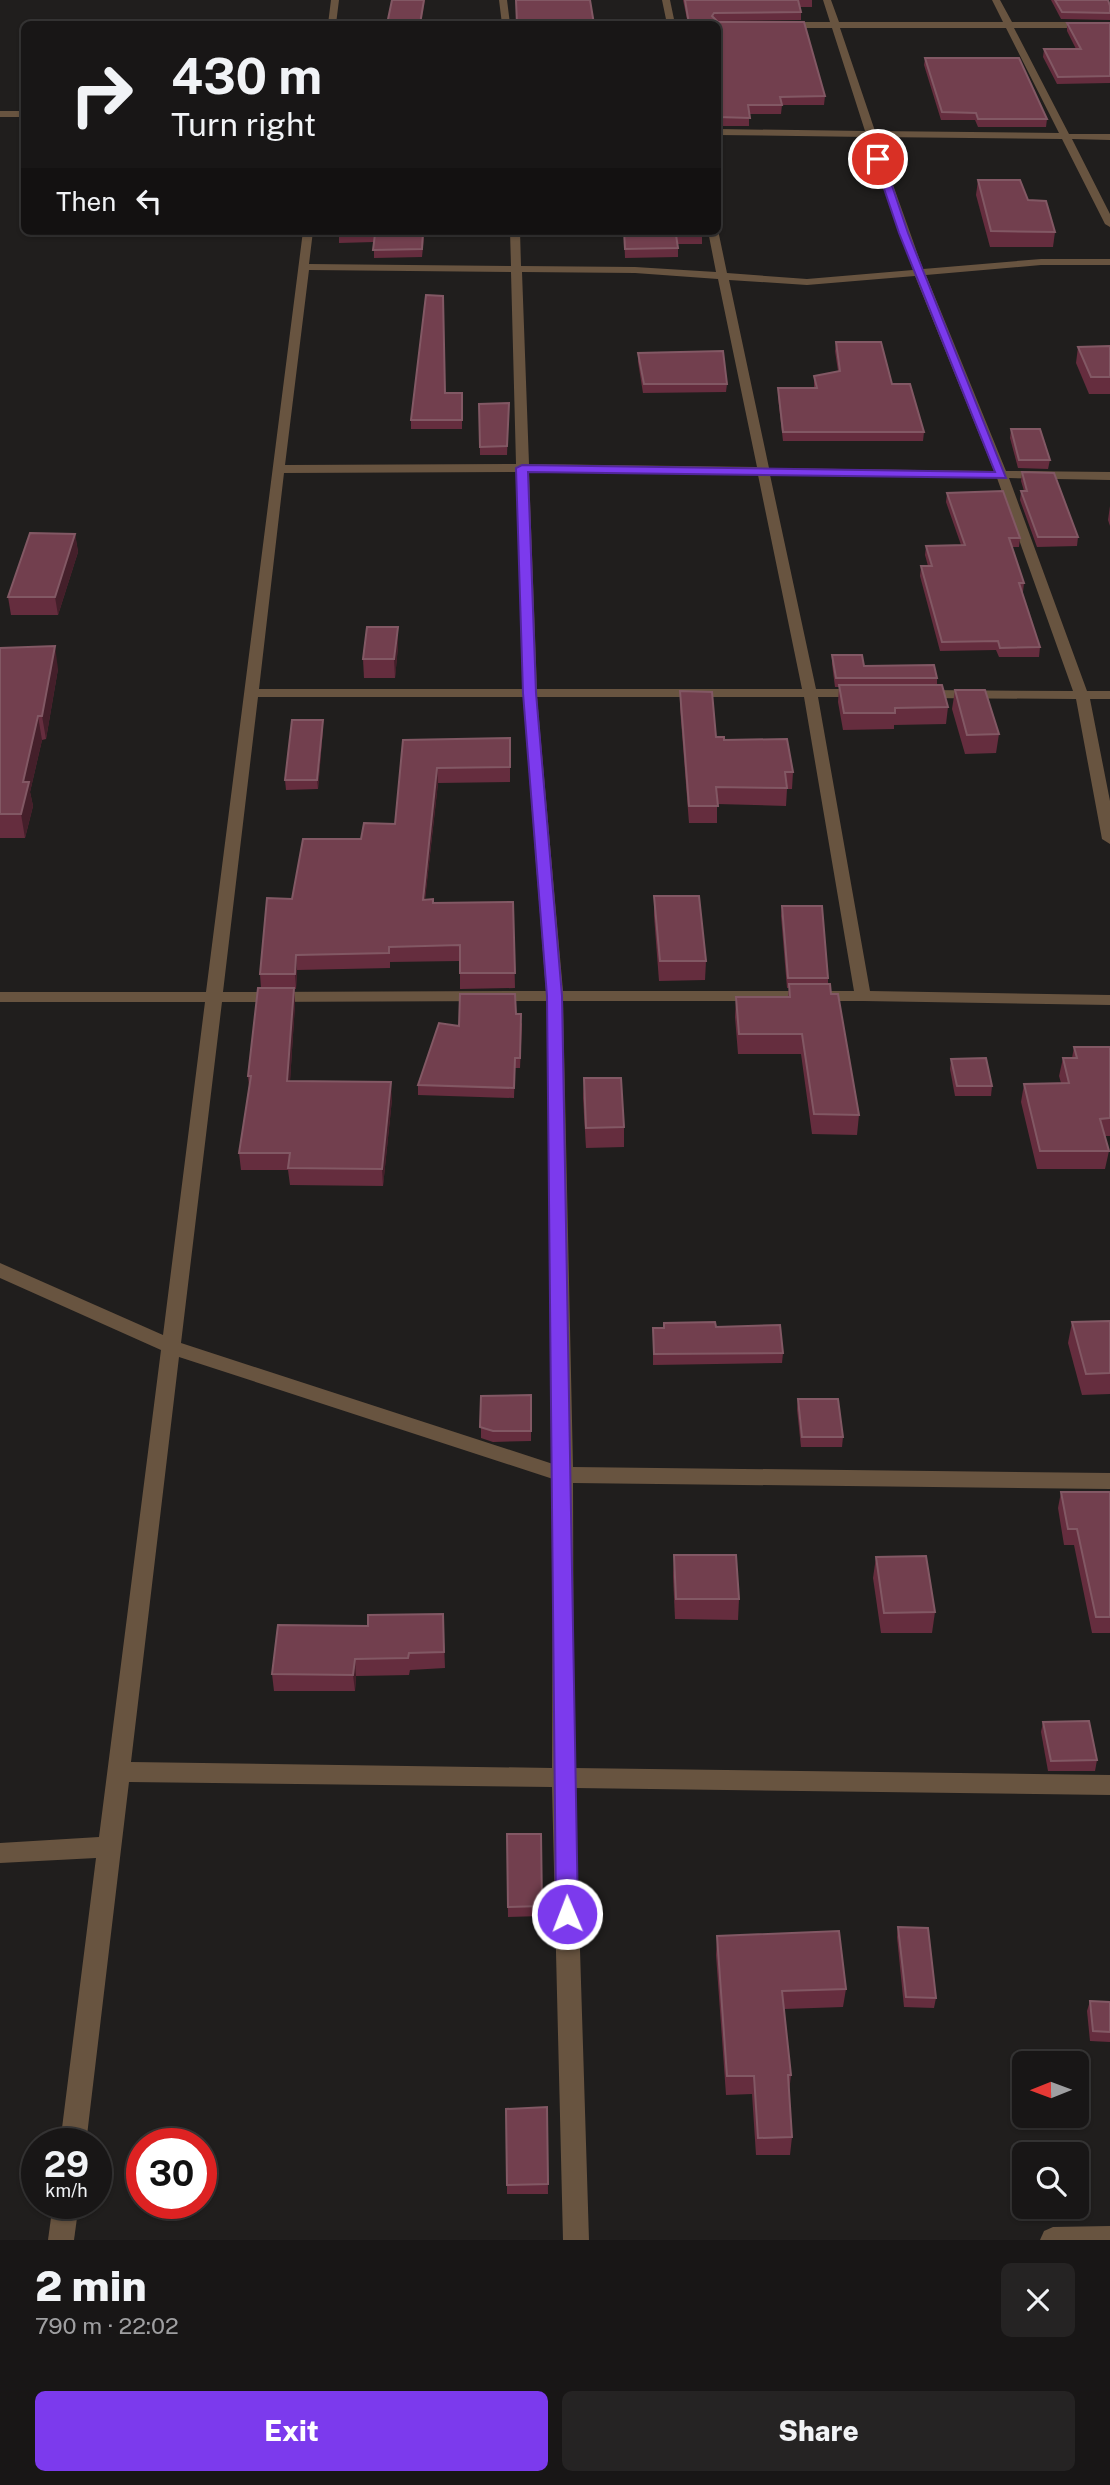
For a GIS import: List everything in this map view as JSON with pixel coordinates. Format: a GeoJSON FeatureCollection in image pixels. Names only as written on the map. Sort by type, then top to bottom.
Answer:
{"type":"FeatureCollection","features":[{"type":"Feature","properties":{"kind":"street"},"geometry":{"type":"LineString","coordinates":[[332,21],[335,0]]}},
{"type":"Feature","properties":{"kind":"street"},"geometry":{"type":"LineString","coordinates":[[503,0],[506,21]]}},
{"type":"Feature","properties":{"kind":"street"},"geometry":{"type":"LineString","coordinates":[[666,0],[670,21]]}},
{"type":"Feature","properties":{"kind":"street"},"geometry":{"type":"LineString","coordinates":[[827,0],[903,233],[1002,476],[1082,695],[1110,839]]}},
{"type":"Feature","properties":{"kind":"street"},"geometry":{"type":"LineString","coordinates":[[996,0],[1110,224]]}},
{"type":"Feature","properties":{"kind":"street"},"geometry":{"type":"LineString","coordinates":[[770,25],[1110,24]]}},
{"type":"Feature","properties":{"kind":"street"},"geometry":{"type":"LineString","coordinates":[[0,114],[21,114]]}},
{"type":"Feature","properties":{"kind":"street"},"geometry":{"type":"LineString","coordinates":[[721,132],[1110,136]]}},
{"type":"Feature","properties":{"kind":"street"},"geometry":{"type":"LineString","coordinates":[[75,2128],[172,1348],[211,997],[252,693],[307,235]]}},
{"type":"Feature","properties":{"kind":"street"},"geometry":{"type":"LineString","coordinates":[[514,235],[530,693],[555,996],[563,1475],[563,1778],[576,2240]]}},
{"type":"Feature","properties":{"kind":"street"},"geometry":{"type":"LineString","coordinates":[[714,235],[810,693],[863,996]]}},
{"type":"Feature","properties":{"kind":"street"},"geometry":{"type":"LineString","coordinates":[[303,267],[635,270],[807,282],[1041,262],[1110,262]]}},
{"type":"Feature","properties":{"kind":"street"},"geometry":{"type":"LineString","coordinates":[[279,469],[522,468],[1110,476]]}},
{"type":"Feature","properties":{"kind":"street"},"geometry":{"type":"LineString","coordinates":[[252,693],[878,694]]}},
{"type":"Feature","properties":{"kind":"street"},"geometry":{"type":"LineString","coordinates":[[905,694],[1110,695]]}},
{"type":"Feature","properties":{"kind":"street"},"geometry":{"type":"LineString","coordinates":[[0,997],[863,996],[1110,1000]]}},
{"type":"Feature","properties":{"kind":"street"},"geometry":{"type":"LineString","coordinates":[[0,1270],[172,1348],[563,1475],[1110,1481]]}},
{"type":"Feature","properties":{"kind":"street"},"geometry":{"type":"LineString","coordinates":[[120,1772],[1110,1786]]}},
{"type":"Feature","properties":{"kind":"street"},"geometry":{"type":"LineString","coordinates":[[0,1853],[110,1847]]}},
{"type":"Feature","properties":{"kind":"street"},"geometry":{"type":"LineString","coordinates":[[61,2240],[64,2219]]}},
{"type":"Feature","properties":{"kind":"street"},"geometry":{"type":"LineString","coordinates":[[1053,2240],[1110,2239]]}},
{"type":"Feature","properties":{"kind":"building"},"geometry":{"type":"Polygon","coordinates":[[[392,0],[424,0],[420,21],[388,21],[392,0]]]}},
{"type":"Feature","properties":{"kind":"building"},"geometry":{"type":"Polygon","coordinates":[[[516,0],[590,0],[594,21],[517,21],[516,0]]]}},
{"type":"Feature","properties":{"kind":"building"},"geometry":{"type":"Polygon","coordinates":[[[685,0],[798,0],[801,12],[714,13],[712,16],[717,21],[688,21],[685,0]]]}},
{"type":"Feature","properties":{"kind":"building"},"geometry":{"type":"Polygon","coordinates":[[[1055,0],[1108,0],[1110,13],[1062,12],[1055,0]]]}},
{"type":"Feature","properties":{"kind":"building"},"geometry":{"type":"Polygon","coordinates":[[[721,22],[804,22],[825,96],[780,97],[782,105],[748,105],[750,118],[721,117],[721,22]]]}},
{"type":"Feature","properties":{"kind":"building"},"geometry":{"type":"Polygon","coordinates":[[[1067,23],[1110,23],[1110,76],[1058,77],[1044,49],[1081,49],[1067,23]]]}},
{"type":"Feature","properties":{"kind":"building"},"geometry":{"type":"Polygon","coordinates":[[[925,58],[1019,58],[1047,119],[978,119],[976,113],[942,112],[925,58]]]}},
{"type":"Feature","properties":{"kind":"building"},"geometry":{"type":"Polygon","coordinates":[[[978,180],[1020,180],[1028,200],[1046,201],[1055,232],[991,231],[978,180]]]}},
{"type":"Feature","properties":{"kind":"building"},"geometry":{"type":"Polygon","coordinates":[[[375,235],[423,235],[422,249],[373,250],[375,235]]]}},
{"type":"Feature","properties":{"kind":"building"},"geometry":{"type":"Polygon","coordinates":[[[624,235],[676,235],[678,248],[625,249],[624,235]]]}},
{"type":"Feature","properties":{"kind":"building"},"geometry":{"type":"Polygon","coordinates":[[[426,295],[443,296],[445,393],[462,393],[462,420],[411,420],[426,295]]]}},
{"type":"Feature","properties":{"kind":"building"},"geometry":{"type":"Polygon","coordinates":[[[836,342],[881,342],[892,384],[910,384],[924,432],[783,432],[778,388],[817,388],[814,376],[840,371],[836,342]]]}},
{"type":"Feature","properties":{"kind":"building"},"geometry":{"type":"Polygon","coordinates":[[[1110,346],[1110,377],[1091,377],[1078,347],[1110,346]]]}},
{"type":"Feature","properties":{"kind":"building"},"geometry":{"type":"Polygon","coordinates":[[[723,351],[727,384],[644,384],[638,353],[723,351]]]}},
{"type":"Feature","properties":{"kind":"building"},"geometry":{"type":"Polygon","coordinates":[[[509,403],[507,446],[480,447],[479,404],[509,403]]]}},
{"type":"Feature","properties":{"kind":"building"},"geometry":{"type":"Polygon","coordinates":[[[1011,429],[1040,429],[1050,460],[1019,460],[1011,429]]]}},
{"type":"Feature","properties":{"kind":"building"},"geometry":{"type":"Polygon","coordinates":[[[1022,472],[1054,473],[1078,537],[1038,537],[1021,491],[1027,491],[1022,472]]]}},
{"type":"Feature","properties":{"kind":"building"},"geometry":{"type":"Polygon","coordinates":[[[1003,491],[1020,538],[1009,538],[1024,583],[1019,583],[1040,647],[1000,648],[998,641],[942,642],[921,566],[932,566],[926,546],[965,545],[947,493],[1003,491]]]}},
{"type":"Feature","properties":{"kind":"building"},"geometry":{"type":"Polygon","coordinates":[[[30,533],[75,534],[55,597],[8,597],[30,533]]]}},
{"type":"Feature","properties":{"kind":"building"},"geometry":{"type":"Polygon","coordinates":[[[367,627],[398,627],[394,659],[363,659],[367,627]]]}},
{"type":"Feature","properties":{"kind":"building"},"geometry":{"type":"Polygon","coordinates":[[[55,646],[42,716],[38,716],[23,782],[29,782],[21,814],[0,814],[0,648],[55,646]]]}},
{"type":"Feature","properties":{"kind":"building"},"geometry":{"type":"Polygon","coordinates":[[[832,655],[862,655],[864,666],[934,665],[937,678],[836,678],[832,655]]]}},
{"type":"Feature","properties":{"kind":"building"},"geometry":{"type":"Polygon","coordinates":[[[839,685],[942,685],[948,707],[895,708],[895,713],[844,713],[839,685]]]}},
{"type":"Feature","properties":{"kind":"building"},"geometry":{"type":"Polygon","coordinates":[[[955,690],[985,690],[999,734],[967,735],[955,690]]]}},
{"type":"Feature","properties":{"kind":"building"},"geometry":{"type":"Polygon","coordinates":[[[680,691],[712,692],[716,737],[724,737],[724,740],[787,739],[793,772],[785,772],[787,788],[716,787],[718,806],[689,806],[680,691]]]}},
{"type":"Feature","properties":{"kind":"building"},"geometry":{"type":"Polygon","coordinates":[[[292,720],[323,720],[317,780],[285,780],[292,720]]]}},
{"type":"Feature","properties":{"kind":"building"},"geometry":{"type":"Polygon","coordinates":[[[510,738],[510,767],[437,768],[423,900],[433,899],[433,903],[513,902],[515,973],[460,973],[460,945],[389,947],[389,953],[296,955],[295,974],[260,974],[267,898],[292,899],[303,839],[361,839],[364,823],[395,824],[403,740],[510,738]]]}},
{"type":"Feature","properties":{"kind":"building"},"geometry":{"type":"Polygon","coordinates":[[[654,896],[699,896],[706,961],[660,961],[654,896]]]}},
{"type":"Feature","properties":{"kind":"building"},"geometry":{"type":"Polygon","coordinates":[[[782,906],[822,906],[828,978],[788,978],[782,906]]]}},
{"type":"Feature","properties":{"kind":"building"},"geometry":{"type":"Polygon","coordinates":[[[789,984],[830,984],[831,994],[838,994],[859,1115],[814,1114],[802,1034],[739,1034],[736,997],[790,997],[789,984]]]}},
{"type":"Feature","properties":{"kind":"building"},"geometry":{"type":"Polygon","coordinates":[[[258,988],[294,988],[287,1081],[391,1082],[382,1169],[288,1168],[290,1153],[239,1153],[251,1076],[248,1076],[258,988]]]}},
{"type":"Feature","properties":{"kind":"building"},"geometry":{"type":"Polygon","coordinates":[[[460,994],[515,994],[516,1014],[521,1014],[520,1058],[515,1058],[514,1088],[418,1085],[439,1023],[459,1026],[460,994]]]}},
{"type":"Feature","properties":{"kind":"building"},"geometry":{"type":"Polygon","coordinates":[[[1074,1047],[1110,1047],[1110,1118],[1100,1119],[1109,1151],[1040,1151],[1024,1084],[1069,1083],[1063,1058],[1077,1058],[1074,1047]]]}},
{"type":"Feature","properties":{"kind":"building"},"geometry":{"type":"Polygon","coordinates":[[[986,1058],[992,1086],[957,1086],[951,1059],[986,1058]]]}},
{"type":"Feature","properties":{"kind":"building"},"geometry":{"type":"Polygon","coordinates":[[[584,1078],[621,1078],[624,1127],[586,1128],[584,1078]]]}},
{"type":"Feature","properties":{"kind":"building"},"geometry":{"type":"Polygon","coordinates":[[[1110,1321],[1110,1373],[1086,1374],[1072,1322],[1110,1321]]]}},
{"type":"Feature","properties":{"kind":"building"},"geometry":{"type":"Polygon","coordinates":[[[715,1322],[716,1327],[780,1325],[783,1353],[654,1354],[653,1328],[664,1328],[664,1323],[715,1322]]]}},
{"type":"Feature","properties":{"kind":"building"},"geometry":{"type":"Polygon","coordinates":[[[531,1395],[531,1431],[493,1431],[480,1427],[481,1396],[531,1395]]]}},
{"type":"Feature","properties":{"kind":"building"},"geometry":{"type":"Polygon","coordinates":[[[798,1399],[838,1399],[843,1437],[802,1437],[798,1399]]]}},
{"type":"Feature","properties":{"kind":"building"},"geometry":{"type":"Polygon","coordinates":[[[1061,1492],[1110,1492],[1110,1617],[1096,1617],[1077,1529],[1068,1529],[1061,1492]]]}},
{"type":"Feature","properties":{"kind":"building"},"geometry":{"type":"Polygon","coordinates":[[[674,1555],[736,1555],[739,1599],[676,1599],[674,1555]]]}},
{"type":"Feature","properties":{"kind":"building"},"geometry":{"type":"Polygon","coordinates":[[[926,1556],[935,1612],[884,1613],[876,1557],[926,1556]]]}},
{"type":"Feature","properties":{"kind":"building"},"geometry":{"type":"Polygon","coordinates":[[[443,1614],[444,1652],[409,1653],[408,1658],[355,1659],[353,1675],[272,1674],[278,1625],[368,1626],[368,1615],[443,1614]]]}},
{"type":"Feature","properties":{"kind":"building"},"geometry":{"type":"Polygon","coordinates":[[[1089,1721],[1097,1760],[1051,1761],[1043,1722],[1089,1721]]]}},
{"type":"Feature","properties":{"kind":"building"},"geometry":{"type":"Polygon","coordinates":[[[507,1834],[541,1834],[542,1906],[508,1907],[507,1834]]]}},
{"type":"Feature","properties":{"kind":"building"},"geometry":{"type":"Polygon","coordinates":[[[898,1927],[928,1928],[936,1998],[906,1997],[898,1927]]]}},
{"type":"Feature","properties":{"kind":"building"},"geometry":{"type":"Polygon","coordinates":[[[839,1931],[846,1989],[782,1991],[791,2075],[788,2075],[792,2137],[758,2138],[754,2076],[727,2076],[717,1936],[839,1931]]]}},
{"type":"Feature","properties":{"kind":"building"},"geometry":{"type":"Polygon","coordinates":[[[1090,2001],[1110,2002],[1110,2032],[1093,2031],[1090,2001]]]}},
{"type":"Feature","properties":{"kind":"building"},"geometry":{"type":"Polygon","coordinates":[[[547,2107],[548,2184],[507,2185],[506,2109],[547,2107]]]}},
{"type":"Feature","properties":{"kind":"route"},"geometry":{"type":"LineString","coordinates":[[567,1914],[563,1778],[563,1449],[555,996],[530,693],[522,468],[1002,476],[903,233],[878,159]]}}]}
